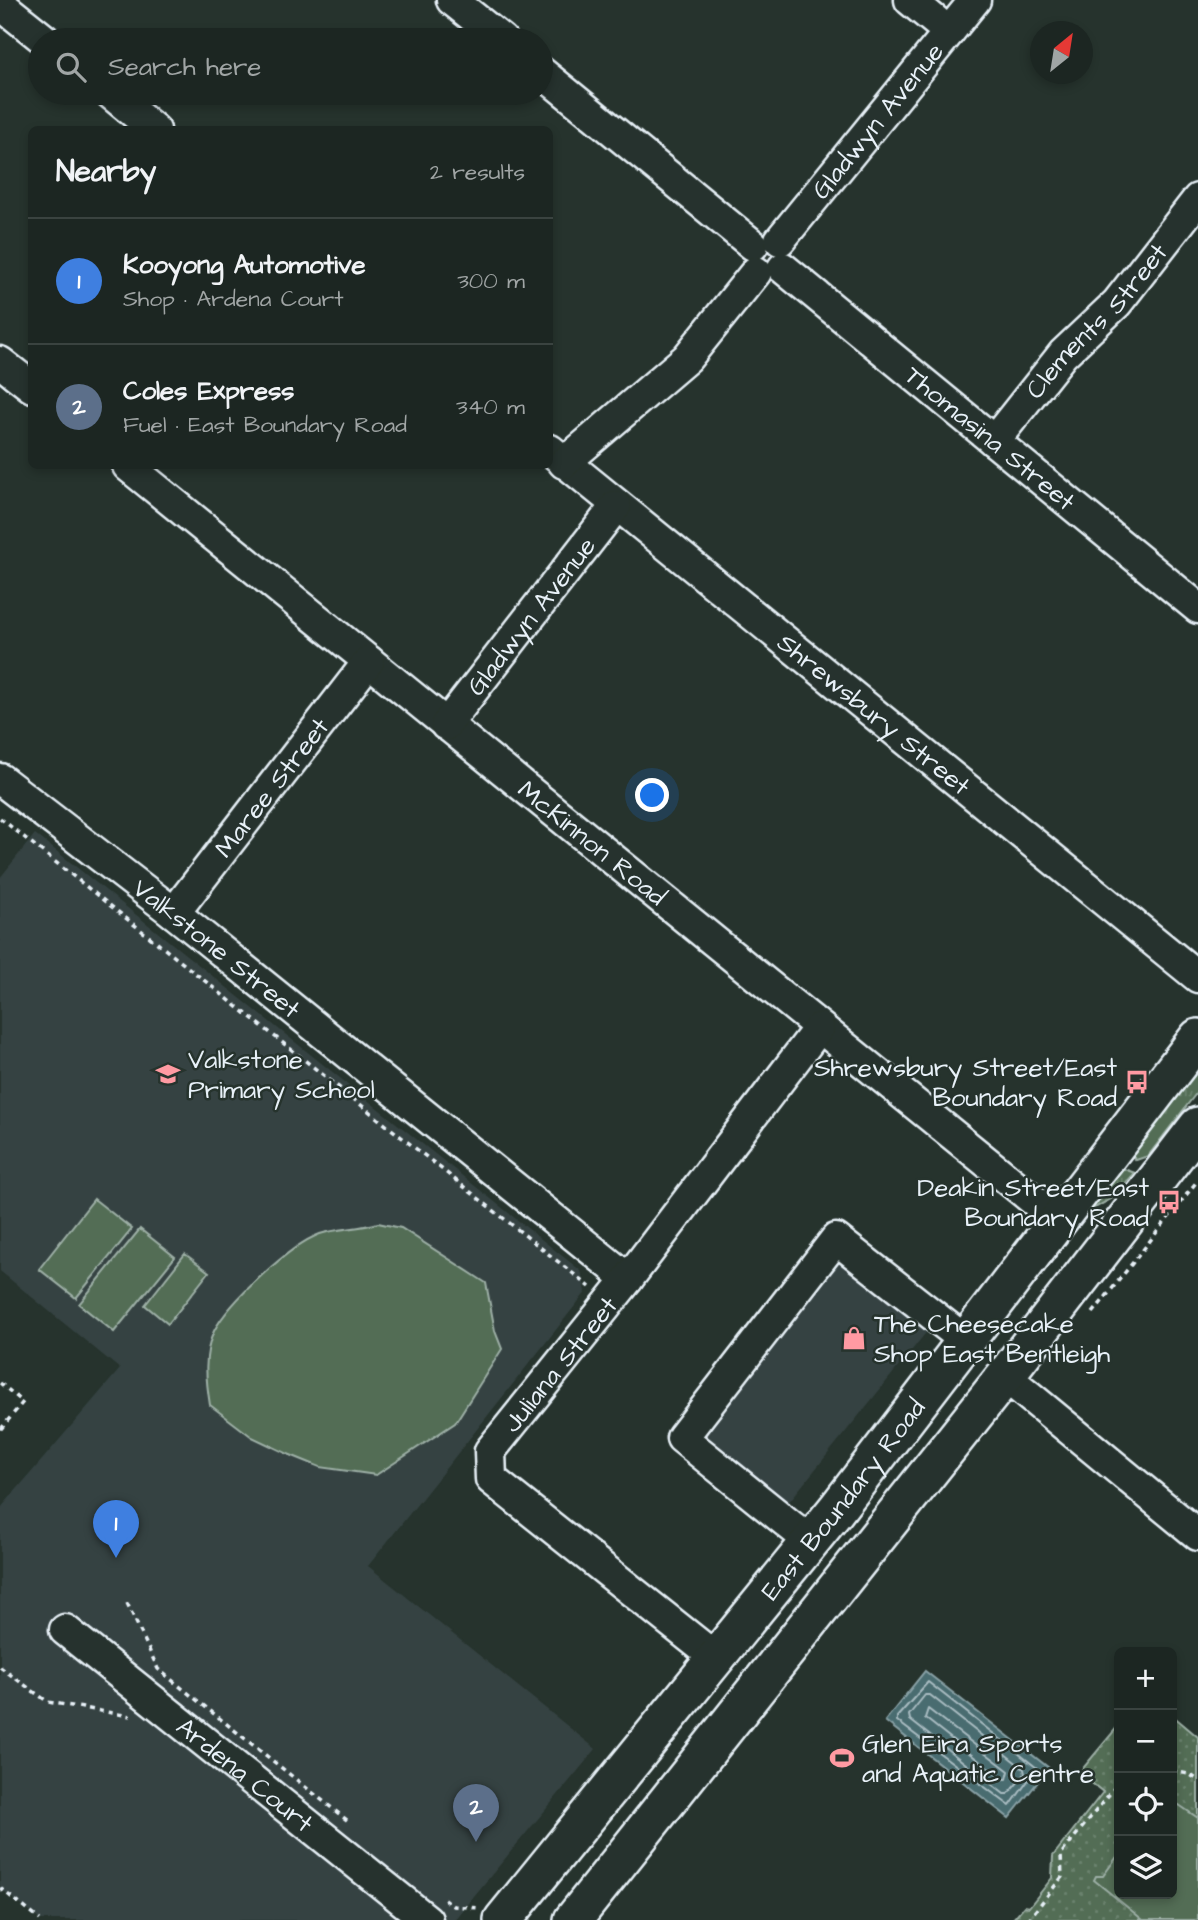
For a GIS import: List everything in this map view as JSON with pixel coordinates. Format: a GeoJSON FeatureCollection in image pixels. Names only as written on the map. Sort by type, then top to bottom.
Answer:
{"type":"FeatureCollection","features":[{"type":"Feature","properties":{"kind":"main road","name":"East Boundary Road"},"geometry":{"type":"LineString","coordinates":[[495,1909],[716,1658],[811,1542],[1198,1038]]}},
{"type":"Feature","properties":{"kind":"main road","name":"East Boundary Road"},"geometry":{"type":"LineString","coordinates":[[573,1920],[1159,1176],[1195,1135]]}},
{"type":"Feature","properties":{"kind":"main road"},"geometry":{"type":"LineString","coordinates":[[1111,1151],[1129,1164],[1159,1176]]}},
{"type":"Feature","properties":{"kind":"main road"},"geometry":{"type":"LineString","coordinates":[[1058,1220],[1075,1223],[1092,1217],[1159,1176]]}},
{"type":"Feature","properties":{"kind":"street"},"geometry":{"type":"LineString","coordinates":[[452,0],[487,28]]}},
{"type":"Feature","properties":{"kind":"street"},"geometry":{"type":"LineString","coordinates":[[910,0],[949,32]]}},
{"type":"Feature","properties":{"kind":"street","name":"Gladwyn Avenue"},"geometry":{"type":"LineString","coordinates":[[557,456],[687,358],[975,0]]}},
{"type":"Feature","properties":{"kind":"street"},"geometry":{"type":"LineString","coordinates":[[0,4],[30,28]]}},
{"type":"Feature","properties":{"kind":"street","name":"Thomasina Street"},"geometry":{"type":"LineString","coordinates":[[553,82],[1198,608]]}},
{"type":"Feature","properties":{"kind":"street"},"geometry":{"type":"LineString","coordinates":[[125,105],[150,126]]}},
{"type":"Feature","properties":{"kind":"street","name":"Clements Street"},"geometry":{"type":"LineString","coordinates":[[994,442],[1063,354],[1117,303],[1198,199]]}},
{"type":"Feature","properties":{"kind":"street"},"geometry":{"type":"LineString","coordinates":[[0,362],[28,384]]}},
{"type":"Feature","properties":{"kind":"street","name":"Shrewsbury Street"},"geometry":{"type":"LineString","coordinates":[[557,456],[1198,978]]}},
{"type":"Feature","properties":{"kind":"street","name":"McKinnon Road"},"geometry":{"type":"LineString","coordinates":[[132,469],[1058,1220]]}},
{"type":"Feature","properties":{"kind":"street","name":"Gladwyn Avenue"},"geometry":{"type":"LineString","coordinates":[[446,725],[617,506]]}},
{"type":"Feature","properties":{"kind":"street","name":"Maree Street"},"geometry":{"type":"LineString","coordinates":[[174,913],[369,661]]}},
{"type":"Feature","properties":{"kind":"street","name":"Valkstone Street"},"geometry":{"type":"LineString","coordinates":[[0,779],[174,913],[628,1279]]}},
{"type":"Feature","properties":{"kind":"street","name":"Juliana Street"},"geometry":{"type":"LineString","coordinates":[[716,1658],[491,1479],[490,1451],[628,1279],[819,1028]]}},
{"type":"Feature","properties":{"kind":"street"},"geometry":{"type":"LineString","coordinates":[[811,1542],[682,1438],[836,1239],[966,1341]]}},
{"type":"Feature","properties":{"kind":"street"},"geometry":{"type":"LineString","coordinates":[[1004,1376],[1198,1535]]}},
{"type":"Feature","properties":{"kind":"street","name":"Ardena Court"},"geometry":{"type":"LineString","coordinates":[[65,1630],[431,1906]]}},
{"type":"Feature","properties":{"kind":"path"},"geometry":{"type":"LineString","coordinates":[[0,818],[593,1289]]}},
{"type":"Feature","properties":{"kind":"path"},"geometry":{"type":"LineString","coordinates":[[0,1383],[23,1402],[0,1430]]}},
{"type":"Feature","properties":{"kind":"path"},"geometry":{"type":"LineString","coordinates":[[127,1603],[159,1669],[354,1827]]}},
{"type":"Feature","properties":{"kind":"path"},"geometry":{"type":"LineString","coordinates":[[0,1667],[48,1702],[128,1715],[139,1723]]}},
{"type":"Feature","properties":{"kind":"path"},"geometry":{"type":"LineString","coordinates":[[1177,1772],[1189,1774],[1198,1780]]}},
{"type":"Feature","properties":{"kind":"path"},"geometry":{"type":"LineString","coordinates":[[1028,1920],[1062,1877],[1061,1854],[1114,1788]]}},
{"type":"Feature","properties":{"kind":"path"},"geometry":{"type":"LineString","coordinates":[[0,1888],[40,1920]]}},
{"type":"Feature","properties":{"kind":"path"},"geometry":{"type":"LineString","coordinates":[[431,1906],[495,1909]]}},
{"type":"Feature","properties":{"kind":"shaded area"},"geometry":{"type":"Polygon","coordinates":[[[35,834],[581,1271],[586,1292],[368,1566],[596,1749],[454,1920],[40,1920],[0,1888],[0,1509],[120,1369],[0,1271],[0,878],[35,834]]]}},
{"type":"Feature","properties":{"kind":"shaded area"},"geometry":{"type":"Polygon","coordinates":[[[835,1225],[941,1314],[771,1524],[669,1438],[835,1225]]]}},
{"type":"Feature","properties":{"kind":"green space"},"geometry":{"type":"Polygon","coordinates":[[[1198,1055],[1198,1091],[1148,1156],[1136,1160],[1130,1154],[1198,1055]]]}},
{"type":"Feature","properties":{"kind":"green space"},"geometry":{"type":"Polygon","coordinates":[[[1116,1166],[1135,1173],[1111,1199],[1080,1216],[1116,1166]]]}},
{"type":"Feature","properties":{"kind":"green space"},"geometry":{"type":"Polygon","coordinates":[[[94,1199],[132,1229],[76,1298],[39,1269],[94,1199]]]}},
{"type":"Feature","properties":{"kind":"green space"},"geometry":{"type":"Polygon","coordinates":[[[378,1223],[401,1228],[486,1283],[495,1331],[502,1349],[455,1423],[376,1475],[320,1467],[252,1437],[210,1405],[206,1368],[208,1349],[214,1331],[222,1319],[246,1290],[277,1262],[320,1234],[378,1223]]]}},
{"type":"Feature","properties":{"kind":"green space"},"geometry":{"type":"Polygon","coordinates":[[[140,1229],[175,1257],[114,1332],[79,1304],[140,1229]]]}},
{"type":"Feature","properties":{"kind":"green space"},"geometry":{"type":"Polygon","coordinates":[[[185,1254],[209,1272],[168,1324],[145,1305],[185,1254]]]}},
{"type":"Feature","properties":{"kind":"green space"},"geometry":{"type":"Polygon","coordinates":[[[1177,1719],[1198,1737],[1198,1920],[1012,1920],[1024,1906],[1029,1907],[1052,1878],[1053,1856],[1103,1792],[1079,1773],[1114,1731],[1114,1899],[1177,1899],[1177,1719]]]}},
{"type":"Feature","properties":{"kind":"green space"},"geometry":{"type":"Polygon","coordinates":[[[1179,1805],[1198,1818],[1198,1920],[1143,1920],[1117,1899],[1177,1899],[1179,1805]]]}},
{"type":"Feature","properties":{"kind":"green space"},"geometry":{"type":"Polygon","coordinates":[[[1114,1861],[1114,1896],[1094,1880],[1096,1876],[1103,1876],[1114,1861]]]}},
{"type":"Feature","properties":{"kind":"water"},"geometry":{"type":"Polygon","coordinates":[[[925,1671],[1049,1768],[1009,1818],[885,1721],[925,1671]]]}},
{"type":"Feature","properties":{"kind":"place","name":"Valkstone Primary School"},"geometry":{"type":"Point","coordinates":[168,1074]}},
{"type":"Feature","properties":{"kind":"place","name":"Shrewsbury Street/East Boundary Road"},"geometry":{"type":"Point","coordinates":[1137,1082]}},
{"type":"Feature","properties":{"kind":"place","name":"Deakin Street/East Boundary Road"},"geometry":{"type":"Point","coordinates":[1169,1202]}},
{"type":"Feature","properties":{"kind":"place","name":"The Cheesecake Shop East Bentleigh"},"geometry":{"type":"Point","coordinates":[854,1338]}},
{"type":"Feature","properties":{"kind":"place","name":"Kooyong Automotive"},"geometry":{"type":"Point","coordinates":[116,1558]}},
{"type":"Feature","properties":{"kind":"place","name":"Glen Eira Sports and Aquatic Centre"},"geometry":{"type":"Point","coordinates":[842,1758]}},
{"type":"Feature","properties":{"kind":"place","name":"Coles Express"},"geometry":{"type":"Point","coordinates":[476,1842]}}]}
